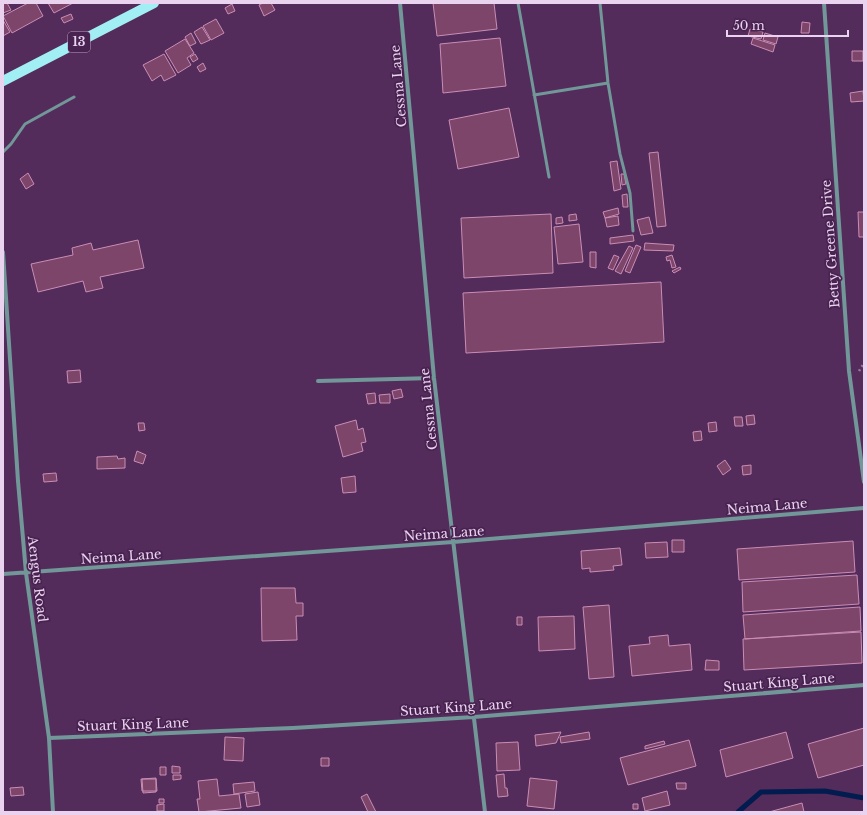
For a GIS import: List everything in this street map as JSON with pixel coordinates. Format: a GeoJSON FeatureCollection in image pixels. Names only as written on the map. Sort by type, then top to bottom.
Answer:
{"type":"FeatureCollection","features":[{"type":"Feature","properties":{"kind":"main road","name":"13"},"geometry":{"type":"LineString","coordinates":[[3,81],[154,3]]}},
{"type":"Feature","properties":{"kind":"street","name":"Cessna Lane"},"geometry":{"type":"LineString","coordinates":[[400,3],[434,378],[485,812]]}},
{"type":"Feature","properties":{"kind":"street","name":"Betty Greene Drive"},"geometry":{"type":"LineString","coordinates":[[824,3],[849,371],[864,482]]}},
{"type":"Feature","properties":{"kind":"street","name":"Aengus Road"},"geometry":{"type":"LineString","coordinates":[[3,252],[18,481],[26,573],[50,738],[53,812]]}},
{"type":"Feature","properties":{"kind":"street"},"geometry":{"type":"LineString","coordinates":[[318,381],[434,378]]}},
{"type":"Feature","properties":{"kind":"street","name":"Neima Lane"},"geometry":{"type":"LineString","coordinates":[[3,574],[453,542],[864,508]]}},
{"type":"Feature","properties":{"kind":"street","name":"Stuart King Lane"},"geometry":{"type":"LineString","coordinates":[[50,738],[293,728],[474,717],[864,685]]}},
{"type":"Feature","properties":{"kind":"lane"},"geometry":{"type":"LineString","coordinates":[[518,3],[549,177]]}},
{"type":"Feature","properties":{"kind":"lane"},"geometry":{"type":"LineString","coordinates":[[600,3],[608,83],[620,154],[630,193],[632,231]]}},
{"type":"Feature","properties":{"kind":"lane"},"geometry":{"type":"LineString","coordinates":[[534,95],[608,83]]}},
{"type":"Feature","properties":{"kind":"lane"},"geometry":{"type":"LineString","coordinates":[[3,152],[12,144],[25,124],[74,97]]}},
{"type":"Feature","properties":{"kind":"building"},"geometry":{"type":"Polygon","coordinates":[[[3,3],[7,3],[11,10],[3,13],[3,3]]]}},
{"type":"Feature","properties":{"kind":"building"},"geometry":{"type":"Polygon","coordinates":[[[28,3],[36,3],[43,16],[12,33],[3,16],[28,3]]]}},
{"type":"Feature","properties":{"kind":"building"},"geometry":{"type":"Polygon","coordinates":[[[48,3],[73,3],[54,13],[48,3]]]}},
{"type":"Feature","properties":{"kind":"building"},"geometry":{"type":"Polygon","coordinates":[[[263,3],[271,3],[275,10],[264,16],[259,5],[263,3]]]}},
{"type":"Feature","properties":{"kind":"building"},"geometry":{"type":"Polygon","coordinates":[[[433,3],[494,3],[497,29],[437,36],[433,3]]]}},
{"type":"Feature","properties":{"kind":"building"},"geometry":{"type":"Polygon","coordinates":[[[232,4],[235,11],[228,14],[225,8],[232,4]]]}},
{"type":"Feature","properties":{"kind":"building"},"geometry":{"type":"Polygon","coordinates":[[[71,14],[73,19],[64,23],[61,18],[71,14]]]}},
{"type":"Feature","properties":{"kind":"building"},"geometry":{"type":"Polygon","coordinates":[[[216,19],[224,33],[211,40],[203,26],[216,19]]]}},
{"type":"Feature","properties":{"kind":"building"},"geometry":{"type":"Polygon","coordinates":[[[3,20],[10,32],[3,36],[3,20]]]}},
{"type":"Feature","properties":{"kind":"building"},"geometry":{"type":"Polygon","coordinates":[[[802,22],[810,23],[809,33],[801,33],[802,22]]]}},
{"type":"Feature","properties":{"kind":"building"},"geometry":{"type":"Polygon","coordinates":[[[202,27],[210,40],[201,44],[194,32],[202,27]]]}},
{"type":"Feature","properties":{"kind":"building"},"geometry":{"type":"Polygon","coordinates":[[[750,29],[763,32],[761,39],[748,36],[750,29]]]}},
{"type":"Feature","properties":{"kind":"building"},"geometry":{"type":"Polygon","coordinates":[[[191,33],[196,43],[190,46],[185,37],[191,33]]]}},
{"type":"Feature","properties":{"kind":"building"},"geometry":{"type":"Polygon","coordinates":[[[765,33],[778,37],[776,44],[763,40],[765,33]]]}},
{"type":"Feature","properties":{"kind":"building"},"geometry":{"type":"Polygon","coordinates":[[[500,38],[506,86],[443,93],[440,44],[500,38]]]}},
{"type":"Feature","properties":{"kind":"building"},"geometry":{"type":"Polygon","coordinates":[[[753,38],[775,45],[773,52],[751,44],[753,38]]]}},
{"type":"Feature","properties":{"kind":"building"},"geometry":{"type":"Polygon","coordinates":[[[185,39],[194,53],[187,58],[191,65],[178,73],[165,51],[185,39]]]}},
{"type":"Feature","properties":{"kind":"building"},"geometry":{"type":"Polygon","coordinates":[[[852,51],[863,51],[863,61],[852,61],[852,51]]]}},
{"type":"Feature","properties":{"kind":"building"},"geometry":{"type":"Polygon","coordinates":[[[164,54],[176,75],[164,81],[161,75],[152,81],[143,65],[164,54]]]}},
{"type":"Feature","properties":{"kind":"building"},"geometry":{"type":"Polygon","coordinates":[[[195,54],[198,59],[193,62],[190,57],[195,54]]]}},
{"type":"Feature","properties":{"kind":"building"},"geometry":{"type":"Polygon","coordinates":[[[203,63],[206,69],[200,72],[197,67],[203,63]]]}},
{"type":"Feature","properties":{"kind":"building"},"geometry":{"type":"Polygon","coordinates":[[[863,91],[864,101],[851,102],[850,93],[863,91]]]}},
{"type":"Feature","properties":{"kind":"building"},"geometry":{"type":"Polygon","coordinates":[[[509,108],[519,157],[458,169],[449,120],[509,108]]]}},
{"type":"Feature","properties":{"kind":"building"},"geometry":{"type":"Polygon","coordinates":[[[658,152],[666,226],[657,227],[649,153],[658,152]]]}},
{"type":"Feature","properties":{"kind":"building"},"geometry":{"type":"Polygon","coordinates":[[[617,161],[621,189],[614,191],[610,162],[617,161]]]}},
{"type":"Feature","properties":{"kind":"building"},"geometry":{"type":"Polygon","coordinates":[[[28,173],[34,184],[26,189],[20,179],[28,173]]]}},
{"type":"Feature","properties":{"kind":"building"},"geometry":{"type":"Polygon","coordinates":[[[621,174],[624,174],[626,184],[622,185],[621,174]]]}},
{"type":"Feature","properties":{"kind":"building"},"geometry":{"type":"Polygon","coordinates":[[[627,194],[628,207],[623,207],[622,195],[627,194]]]}},
{"type":"Feature","properties":{"kind":"building"},"geometry":{"type":"Polygon","coordinates":[[[618,208],[619,214],[605,218],[603,212],[618,208]]]}},
{"type":"Feature","properties":{"kind":"building"},"geometry":{"type":"Polygon","coordinates":[[[858,212],[864,212],[864,237],[859,237],[858,212]]]}},
{"type":"Feature","properties":{"kind":"building"},"geometry":{"type":"Polygon","coordinates":[[[551,214],[553,273],[464,278],[461,218],[551,214]]]}},
{"type":"Feature","properties":{"kind":"building"},"geometry":{"type":"Polygon","coordinates":[[[576,214],[577,220],[569,221],[569,215],[576,214]]]}},
{"type":"Feature","properties":{"kind":"building"},"geometry":{"type":"Polygon","coordinates":[[[618,216],[619,225],[607,227],[605,218],[618,216]]]}},
{"type":"Feature","properties":{"kind":"building"},"geometry":{"type":"Polygon","coordinates":[[[562,217],[563,223],[556,224],[556,218],[562,217]]]}},
{"type":"Feature","properties":{"kind":"building"},"geometry":{"type":"Polygon","coordinates":[[[649,217],[653,233],[641,235],[637,220],[649,217]]]}},
{"type":"Feature","properties":{"kind":"building"},"geometry":{"type":"Polygon","coordinates":[[[579,224],[583,262],[558,264],[554,227],[579,224]]]}},
{"type":"Feature","properties":{"kind":"building"},"geometry":{"type":"Polygon","coordinates":[[[633,235],[634,241],[610,244],[610,238],[633,235]]]}},
{"type":"Feature","properties":{"kind":"building"},"geometry":{"type":"Polygon","coordinates":[[[138,240],[144,268],[100,277],[103,288],[86,292],[83,281],[38,292],[31,264],[73,255],[72,248],[91,243],[93,250],[138,240]]]}},
{"type":"Feature","properties":{"kind":"building"},"geometry":{"type":"Polygon","coordinates":[[[645,243],[674,245],[673,251],[644,250],[645,243]]]}},
{"type":"Feature","properties":{"kind":"building"},"geometry":{"type":"Polygon","coordinates":[[[636,245],[641,247],[630,273],[625,271],[636,245]]]}},
{"type":"Feature","properties":{"kind":"building"},"geometry":{"type":"Polygon","coordinates":[[[629,246],[633,248],[621,274],[615,271],[629,246]]]}},
{"type":"Feature","properties":{"kind":"building"},"geometry":{"type":"Polygon","coordinates":[[[590,252],[596,252],[596,268],[590,267],[590,252]]]}},
{"type":"Feature","properties":{"kind":"building"},"geometry":{"type":"Polygon","coordinates":[[[614,255],[619,257],[613,270],[608,268],[614,255]]]}},
{"type":"Feature","properties":{"kind":"building"},"geometry":{"type":"Polygon","coordinates":[[[672,255],[676,267],[672,268],[670,260],[667,261],[666,257],[672,255]]]}},
{"type":"Feature","properties":{"kind":"building"},"geometry":{"type":"Polygon","coordinates":[[[680,267],[681,269],[674,273],[672,271],[680,267]]]}},
{"type":"Feature","properties":{"kind":"building"},"geometry":{"type":"Polygon","coordinates":[[[661,282],[664,342],[466,353],[463,293],[661,282]]]}},
{"type":"Feature","properties":{"kind":"building"},"geometry":{"type":"Polygon","coordinates":[[[80,370],[81,382],[68,383],[67,371],[80,370]]]}},
{"type":"Feature","properties":{"kind":"building"},"geometry":{"type":"Polygon","coordinates":[[[401,389],[403,397],[394,399],[392,391],[401,389]]]}},
{"type":"Feature","properties":{"kind":"building"},"geometry":{"type":"Polygon","coordinates":[[[375,393],[376,403],[368,404],[366,394],[375,393]]]}},
{"type":"Feature","properties":{"kind":"building"},"geometry":{"type":"Polygon","coordinates":[[[390,394],[390,403],[380,403],[379,395],[390,394]]]}},
{"type":"Feature","properties":{"kind":"building"},"geometry":{"type":"Polygon","coordinates":[[[754,415],[755,424],[747,425],[746,416],[754,415]]]}},
{"type":"Feature","properties":{"kind":"building"},"geometry":{"type":"Polygon","coordinates":[[[734,417],[742,417],[743,426],[735,426],[734,417]]]}},
{"type":"Feature","properties":{"kind":"building"},"geometry":{"type":"Polygon","coordinates":[[[356,420],[358,430],[363,428],[366,442],[361,443],[363,451],[343,457],[335,426],[356,420]]]}},
{"type":"Feature","properties":{"kind":"building"},"geometry":{"type":"Polygon","coordinates":[[[716,422],[717,431],[709,432],[708,423],[716,422]]]}},
{"type":"Feature","properties":{"kind":"building"},"geometry":{"type":"Polygon","coordinates":[[[138,423],[144,423],[145,430],[139,431],[138,423]]]}},
{"type":"Feature","properties":{"kind":"building"},"geometry":{"type":"Polygon","coordinates":[[[701,431],[702,440],[694,441],[693,432],[701,431]]]}},
{"type":"Feature","properties":{"kind":"building"},"geometry":{"type":"Polygon","coordinates":[[[137,451],[146,455],[143,464],[134,461],[137,451]]]}},
{"type":"Feature","properties":{"kind":"building"},"geometry":{"type":"Polygon","coordinates":[[[117,456],[118,459],[125,458],[125,468],[97,469],[97,457],[117,456]]]}},
{"type":"Feature","properties":{"kind":"building"},"geometry":{"type":"Polygon","coordinates":[[[725,460],[731,469],[723,475],[717,466],[725,460]]]}},
{"type":"Feature","properties":{"kind":"building"},"geometry":{"type":"Polygon","coordinates":[[[751,465],[751,474],[743,475],[742,466],[751,465]]]}},
{"type":"Feature","properties":{"kind":"building"},"geometry":{"type":"Polygon","coordinates":[[[56,473],[57,481],[44,482],[43,474],[56,473]]]}},
{"type":"Feature","properties":{"kind":"building"},"geometry":{"type":"Polygon","coordinates":[[[355,476],[356,492],[343,493],[341,478],[355,476]]]}},
{"type":"Feature","properties":{"kind":"building"},"geometry":{"type":"Polygon","coordinates":[[[672,540],[684,540],[684,552],[672,552],[672,540]]]}},
{"type":"Feature","properties":{"kind":"building"},"geometry":{"type":"Polygon","coordinates":[[[853,541],[855,572],[739,580],[737,549],[853,541]]]}},
{"type":"Feature","properties":{"kind":"building"},"geometry":{"type":"Polygon","coordinates":[[[667,542],[668,557],[646,558],[645,543],[667,542]]]}},
{"type":"Feature","properties":{"kind":"building"},"geometry":{"type":"Polygon","coordinates":[[[620,548],[622,565],[613,566],[614,570],[590,572],[590,568],[582,569],[581,551],[620,548]]]}},
{"type":"Feature","properties":{"kind":"building"},"geometry":{"type":"Polygon","coordinates":[[[857,575],[859,604],[743,612],[742,582],[857,575]]]}},
{"type":"Feature","properties":{"kind":"building"},"geometry":{"type":"Polygon","coordinates":[[[261,588],[295,588],[296,603],[303,603],[303,616],[296,616],[297,640],[262,641],[261,588]]]}},
{"type":"Feature","properties":{"kind":"building"},"geometry":{"type":"Polygon","coordinates":[[[609,605],[614,677],[589,679],[583,607],[609,605]]]}},
{"type":"Feature","properties":{"kind":"building"},"geometry":{"type":"Polygon","coordinates":[[[860,607],[861,631],[745,639],[743,615],[860,607]]]}},
{"type":"Feature","properties":{"kind":"building"},"geometry":{"type":"Polygon","coordinates":[[[574,616],[575,649],[539,651],[538,617],[574,616]]]}},
{"type":"Feature","properties":{"kind":"building"},"geometry":{"type":"Polygon","coordinates":[[[517,617],[522,617],[522,625],[517,625],[517,617]]]}},
{"type":"Feature","properties":{"kind":"building"},"geometry":{"type":"Polygon","coordinates":[[[861,632],[862,663],[744,670],[743,639],[861,632]]]}},
{"type":"Feature","properties":{"kind":"building"},"geometry":{"type":"Polygon","coordinates":[[[668,635],[669,646],[690,644],[692,670],[632,676],[629,646],[650,644],[649,637],[668,635]]]}},
{"type":"Feature","properties":{"kind":"building"},"geometry":{"type":"Polygon","coordinates":[[[706,660],[719,661],[719,670],[705,670],[706,660]]]}},
{"type":"Feature","properties":{"kind":"building"},"geometry":{"type":"Polygon","coordinates":[[[864,728],[864,765],[818,778],[808,744],[864,728]]]}},
{"type":"Feature","properties":{"kind":"building"},"geometry":{"type":"Polygon","coordinates":[[[561,732],[556,743],[536,746],[535,735],[561,732]]]}},
{"type":"Feature","properties":{"kind":"building"},"geometry":{"type":"Polygon","coordinates":[[[589,732],[590,739],[561,743],[560,737],[589,732]]]}},
{"type":"Feature","properties":{"kind":"building"},"geometry":{"type":"Polygon","coordinates":[[[786,732],[793,758],[726,777],[720,750],[786,732]]]}},
{"type":"Feature","properties":{"kind":"building"},"geometry":{"type":"Polygon","coordinates":[[[225,737],[244,738],[243,761],[224,760],[225,737]]]}},
{"type":"Feature","properties":{"kind":"building"},"geometry":{"type":"Polygon","coordinates":[[[689,740],[696,766],[628,785],[620,758],[689,740]]]}},
{"type":"Feature","properties":{"kind":"building"},"geometry":{"type":"Polygon","coordinates":[[[664,741],[665,744],[645,749],[645,746],[664,741]]]}},
{"type":"Feature","properties":{"kind":"building"},"geometry":{"type":"Polygon","coordinates":[[[518,742],[520,770],[497,771],[496,743],[518,742]]]}},
{"type":"Feature","properties":{"kind":"building"},"geometry":{"type":"Polygon","coordinates":[[[321,758],[329,758],[329,766],[321,766],[321,758]]]}},
{"type":"Feature","properties":{"kind":"building"},"geometry":{"type":"Polygon","coordinates":[[[172,766],[180,767],[180,773],[172,773],[172,766]]]}},
{"type":"Feature","properties":{"kind":"building"},"geometry":{"type":"Polygon","coordinates":[[[160,767],[166,767],[166,775],[160,775],[160,767]]]}},
{"type":"Feature","properties":{"kind":"building"},"geometry":{"type":"Polygon","coordinates":[[[504,774],[505,788],[507,788],[508,796],[498,797],[496,775],[504,774]]]}},
{"type":"Feature","properties":{"kind":"building"},"geometry":{"type":"Polygon","coordinates":[[[173,775],[181,775],[181,779],[173,780],[173,775]]]}},
{"type":"Feature","properties":{"kind":"building"},"geometry":{"type":"Polygon","coordinates":[[[156,778],[156,792],[143,793],[142,779],[156,778]]]}},
{"type":"Feature","properties":{"kind":"building"},"geometry":{"type":"Polygon","coordinates":[[[530,778],[557,781],[554,809],[527,806],[530,778]]]}},
{"type":"Feature","properties":{"kind":"building"},"geometry":{"type":"Polygon","coordinates":[[[141,779],[156,779],[157,791],[142,791],[141,779]]]}},
{"type":"Feature","properties":{"kind":"building"},"geometry":{"type":"Polygon","coordinates":[[[217,779],[219,796],[239,794],[241,808],[199,812],[197,799],[200,799],[198,781],[217,779]]]}},
{"type":"Feature","properties":{"kind":"building"},"geometry":{"type":"Polygon","coordinates":[[[254,782],[255,791],[234,794],[233,784],[254,782]]]}},
{"type":"Feature","properties":{"kind":"building"},"geometry":{"type":"Polygon","coordinates":[[[676,783],[686,783],[686,789],[677,789],[676,783]]]}},
{"type":"Feature","properties":{"kind":"building"},"geometry":{"type":"Polygon","coordinates":[[[23,787],[24,795],[11,796],[10,788],[23,787]]]}},
{"type":"Feature","properties":{"kind":"building"},"geometry":{"type":"Polygon","coordinates":[[[667,791],[670,805],[645,811],[642,798],[667,791]]]}},
{"type":"Feature","properties":{"kind":"building"},"geometry":{"type":"Polygon","coordinates":[[[258,792],[260,805],[247,807],[245,794],[258,792]]]}},
{"type":"Feature","properties":{"kind":"building"},"geometry":{"type":"Polygon","coordinates":[[[367,794],[376,812],[368,812],[361,797],[367,794]]]}},
{"type":"Feature","properties":{"kind":"building"},"geometry":{"type":"Polygon","coordinates":[[[159,799],[164,799],[164,803],[159,803],[159,799]]]}},
{"type":"Feature","properties":{"kind":"building"},"geometry":{"type":"Polygon","coordinates":[[[802,803],[804,812],[769,812],[802,803]]]}},
{"type":"Feature","properties":{"kind":"building"},"geometry":{"type":"Polygon","coordinates":[[[164,804],[164,811],[157,811],[157,805],[164,804]]]}},
{"type":"Feature","properties":{"kind":"building"},"geometry":{"type":"Polygon","coordinates":[[[633,804],[638,804],[638,809],[633,809],[633,804]]]}},
{"type":"Feature","properties":{"kind":"waterway"},"geometry":{"type":"LineString","coordinates":[[738,812],[761,792],[825,791],[864,798]]}}]}
